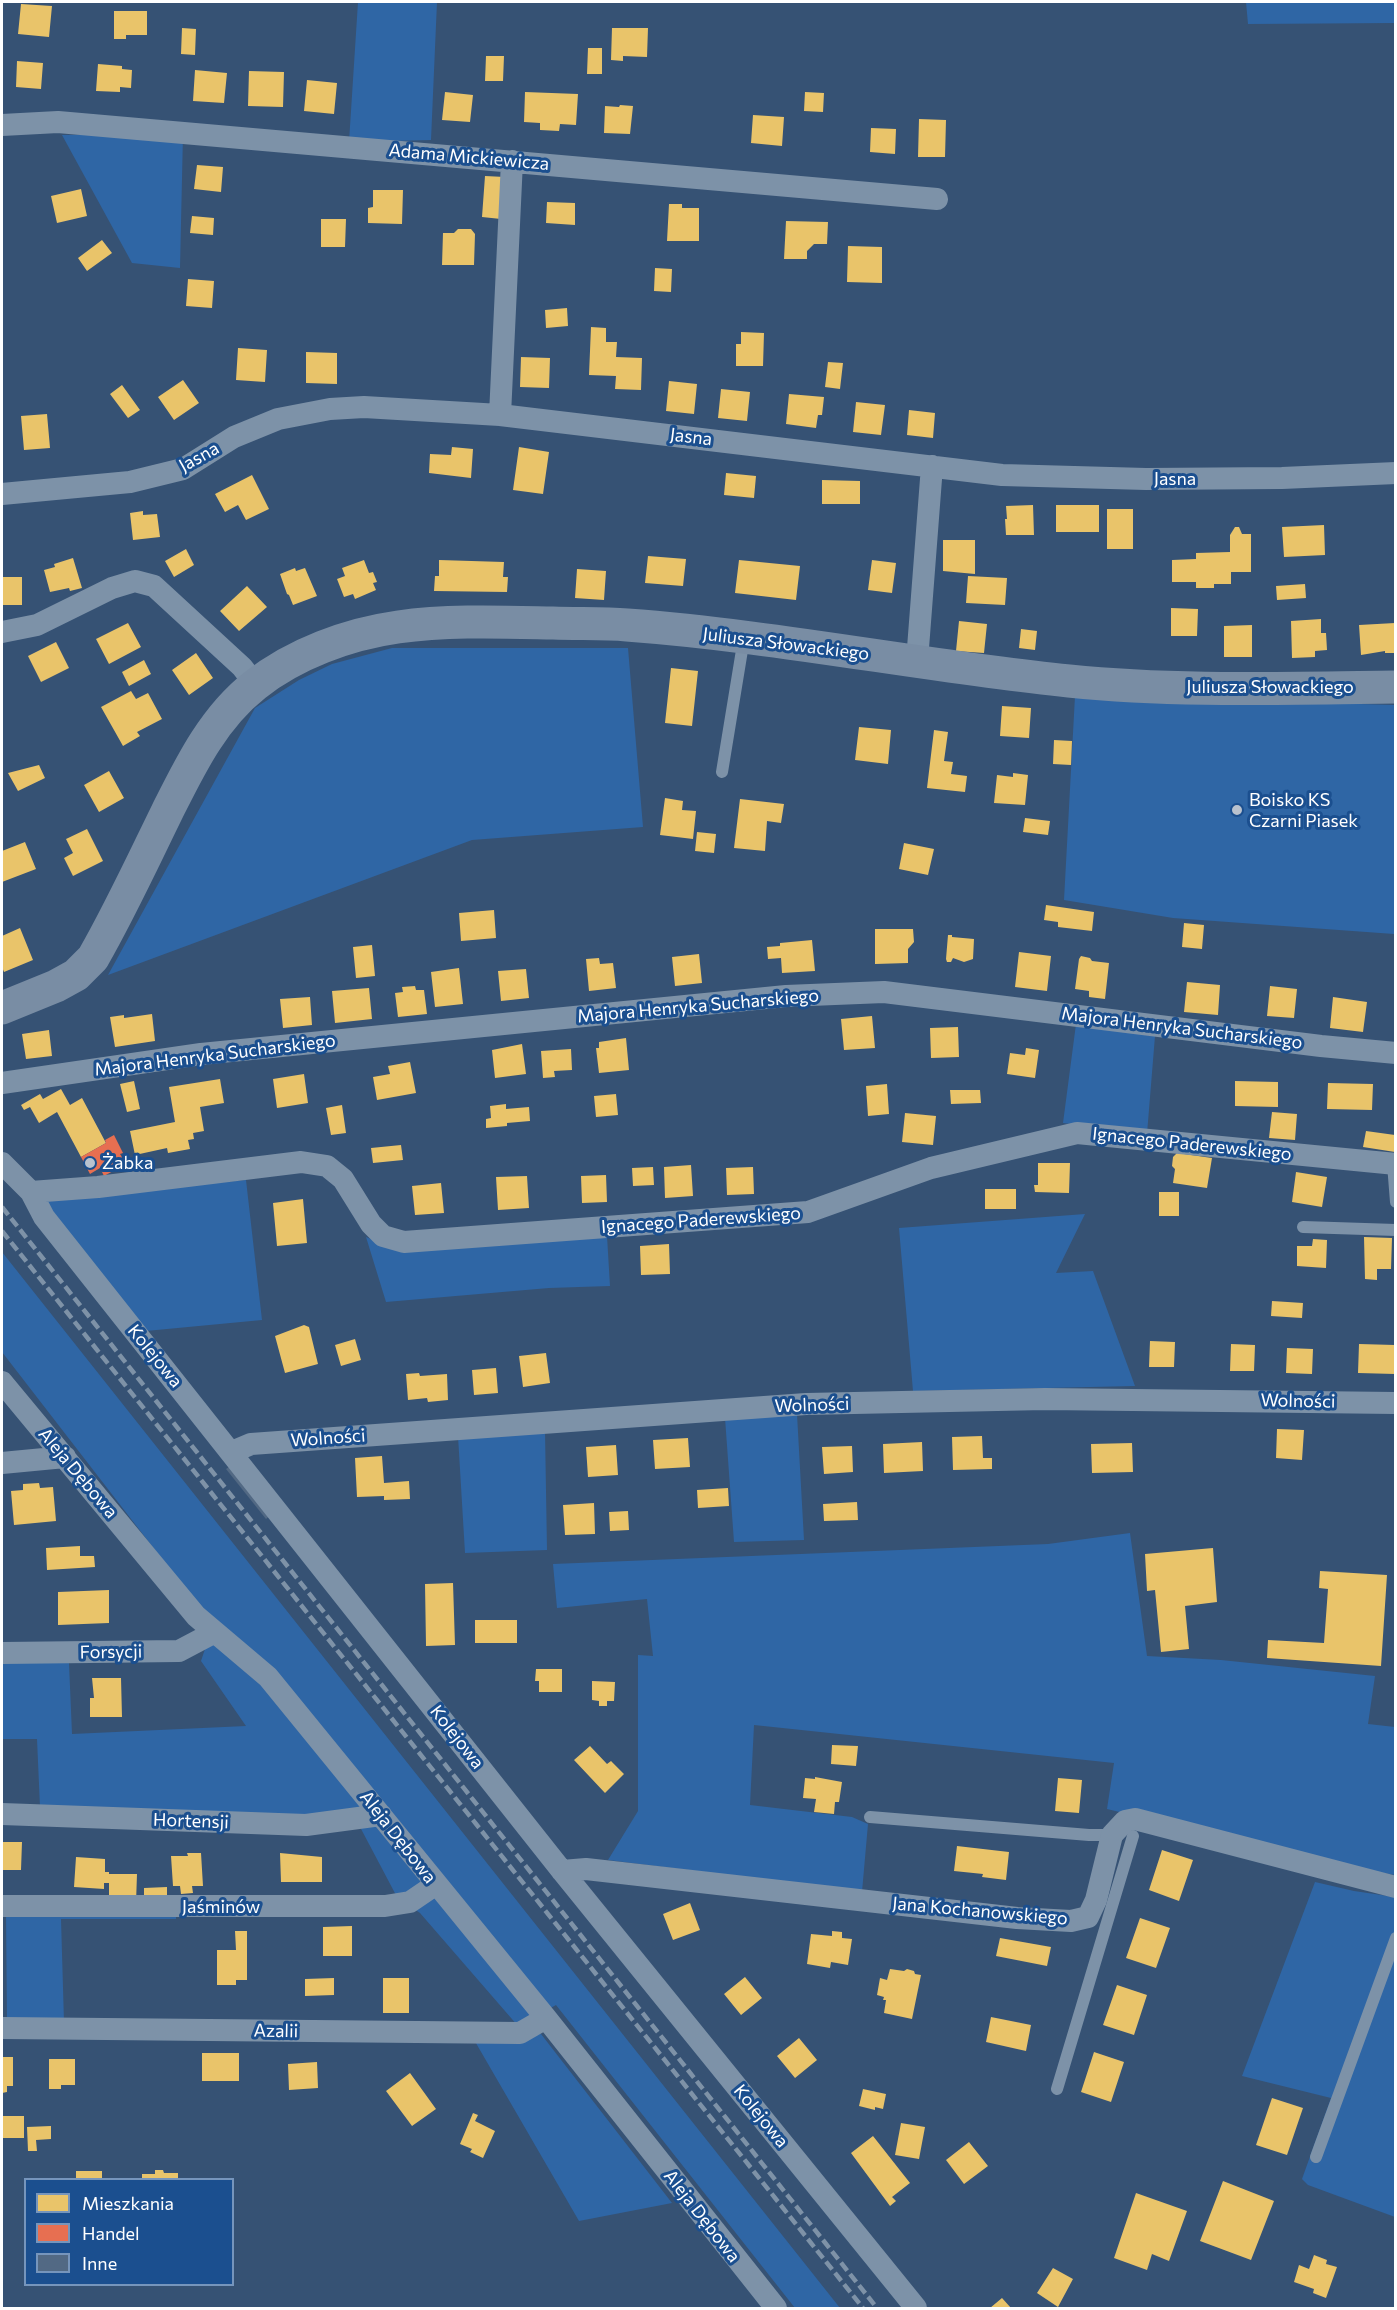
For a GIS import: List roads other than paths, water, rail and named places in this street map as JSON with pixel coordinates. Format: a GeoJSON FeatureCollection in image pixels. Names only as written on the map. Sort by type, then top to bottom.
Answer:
{"type":"FeatureCollection","features":[{"type":"Feature","properties":{"kind":"street","name":"Adama Mickiewicza"},"geometry":{"type":"LineString","coordinates":[[2,125],[58,122],[937,199]]}},
{"type":"Feature","properties":{"kind":"street"},"geometry":{"type":"LineString","coordinates":[[501,415],[512,161]]}},
{"type":"Feature","properties":{"kind":"street","name":"Jasna"},"geometry":{"type":"LineString","coordinates":[[2,494],[130,482],[183,469],[234,437],[278,419],[330,409],[364,408],[501,415],[1002,475],[1146,479],[1282,478],[1395,473]]}},
{"type":"Feature","properties":{"kind":"street"},"geometry":{"type":"LineString","coordinates":[[917,661],[932,466]]}},
{"type":"Feature","properties":{"kind":"street"},"geometry":{"type":"LineString","coordinates":[[2,632],[37,625],[112,588],[135,581],[154,586],[242,667],[256,685]]}},
{"type":"Feature","properties":{"kind":"street","name":"Juliusza Słowackiego"},"geometry":{"type":"LineString","coordinates":[[2,1008],[56,986],[76,975],[93,958],[189,768],[210,734],[231,707],[256,685],[285,666],[319,649],[394,627],[444,622],[626,625],[744,637],[1071,681],[1237,689],[1395,687]]}},
{"type":"Feature","properties":{"kind":"street","name":"Majora Henryka Sucharskiego"},"geometry":{"type":"LineString","coordinates":[[2,1083],[258,1048],[786,996],[884,992],[1321,1047],[1395,1053]]}},
{"type":"Feature","properties":{"kind":"street","name":"Ignacego Paderewskiego"},"geometry":{"type":"LineString","coordinates":[[32,1192],[98,1187],[301,1162],[327,1166],[343,1179],[370,1224],[383,1236],[404,1242],[808,1212],[931,1168],[1077,1133],[1394,1164]]}},
{"type":"Feature","properties":{"kind":"street","name":"Kolejowa"},"geometry":{"type":"LineString","coordinates":[[2,1163],[32,1192],[44,1217],[562,1871],[916,2308]]}},
{"type":"Feature","properties":{"kind":"street","name":"Aleja Dębowa"},"geometry":{"type":"LineString","coordinates":[[2,1382],[196,1616],[268,1677],[358,1786],[435,1885],[546,2018],[776,2308]]}},
{"type":"Feature","properties":{"kind":"street","name":"Wolności"},"geometry":{"type":"LineString","coordinates":[[232,1452],[251,1444],[806,1404],[1045,1399],[1395,1403]]}},
{"type":"Feature","properties":{"kind":"street"},"geometry":{"type":"LineString","coordinates":[[2,1463],[65,1457]]}},
{"type":"Feature","properties":{"kind":"street","name":"Forsycji"},"geometry":{"type":"LineString","coordinates":[[2,1653],[179,1651],[215,1632]]}},
{"type":"Feature","properties":{"kind":"street"},"geometry":{"type":"LineString","coordinates":[[343,1819],[358,1786]]}},
{"type":"Feature","properties":{"kind":"street","name":"Hortensji"},"geometry":{"type":"LineString","coordinates":[[2,1814],[306,1825],[381,1815]]}},
{"type":"Feature","properties":{"kind":"street"},"geometry":{"type":"LineString","coordinates":[[1123,1835],[1125,1821],[1135,1819],[1395,1887]]}},
{"type":"Feature","properties":{"kind":"street","name":"Jana Kochanowskiego"},"geometry":{"type":"LineString","coordinates":[[562,1871],[586,1869],[1017,1918],[1096,1923],[1096,1900],[1123,1835]]}},
{"type":"Feature","properties":{"kind":"street","name":"Jaśminów"},"geometry":{"type":"LineString","coordinates":[[2,1906],[385,1906],[410,1902],[435,1885]]}},
{"type":"Feature","properties":{"kind":"street","name":"Azalii"},"geometry":{"type":"LineString","coordinates":[[2,2028],[520,2033],[546,2018]]}},
{"type":"Feature","properties":{"kind":"lane"},"geometry":{"type":"LineString","coordinates":[[723,772],[744,637]]}},
{"type":"Feature","properties":{"kind":"lane"},"geometry":{"type":"LineString","coordinates":[[1394,1164],[1395,1202]]}},
{"type":"Feature","properties":{"kind":"lane"},"geometry":{"type":"LineString","coordinates":[[1303,1227],[1395,1230]]}},
{"type":"Feature","properties":{"kind":"lane"},"geometry":{"type":"LineString","coordinates":[[870,1816],[1089,1835],[1123,1835]]}},
{"type":"Feature","properties":{"kind":"lane"},"geometry":{"type":"LineString","coordinates":[[1057,2089],[1096,1923]]}},
{"type":"Feature","properties":{"kind":"lane"},"geometry":{"type":"LineString","coordinates":[[1316,2157],[1395,1938]]}},
{"type":"Feature","properties":{"kind":"railway"},"geometry":{"type":"LineString","coordinates":[[2,1207],[877,2308]]}},
{"type":"Feature","properties":{"kind":"railway"},"geometry":{"type":"LineString","coordinates":[[2,1231],[863,2308]]}},
{"type":"Feature","properties":{"kind":"place","name":"Boisko KS Czarni Piasek"},"geometry":{"type":"Point","coordinates":[1237,810]}},
{"type":"Feature","properties":{"kind":"place","name":"Żabka"},"geometry":{"type":"Point","coordinates":[90,1163]}}]}
